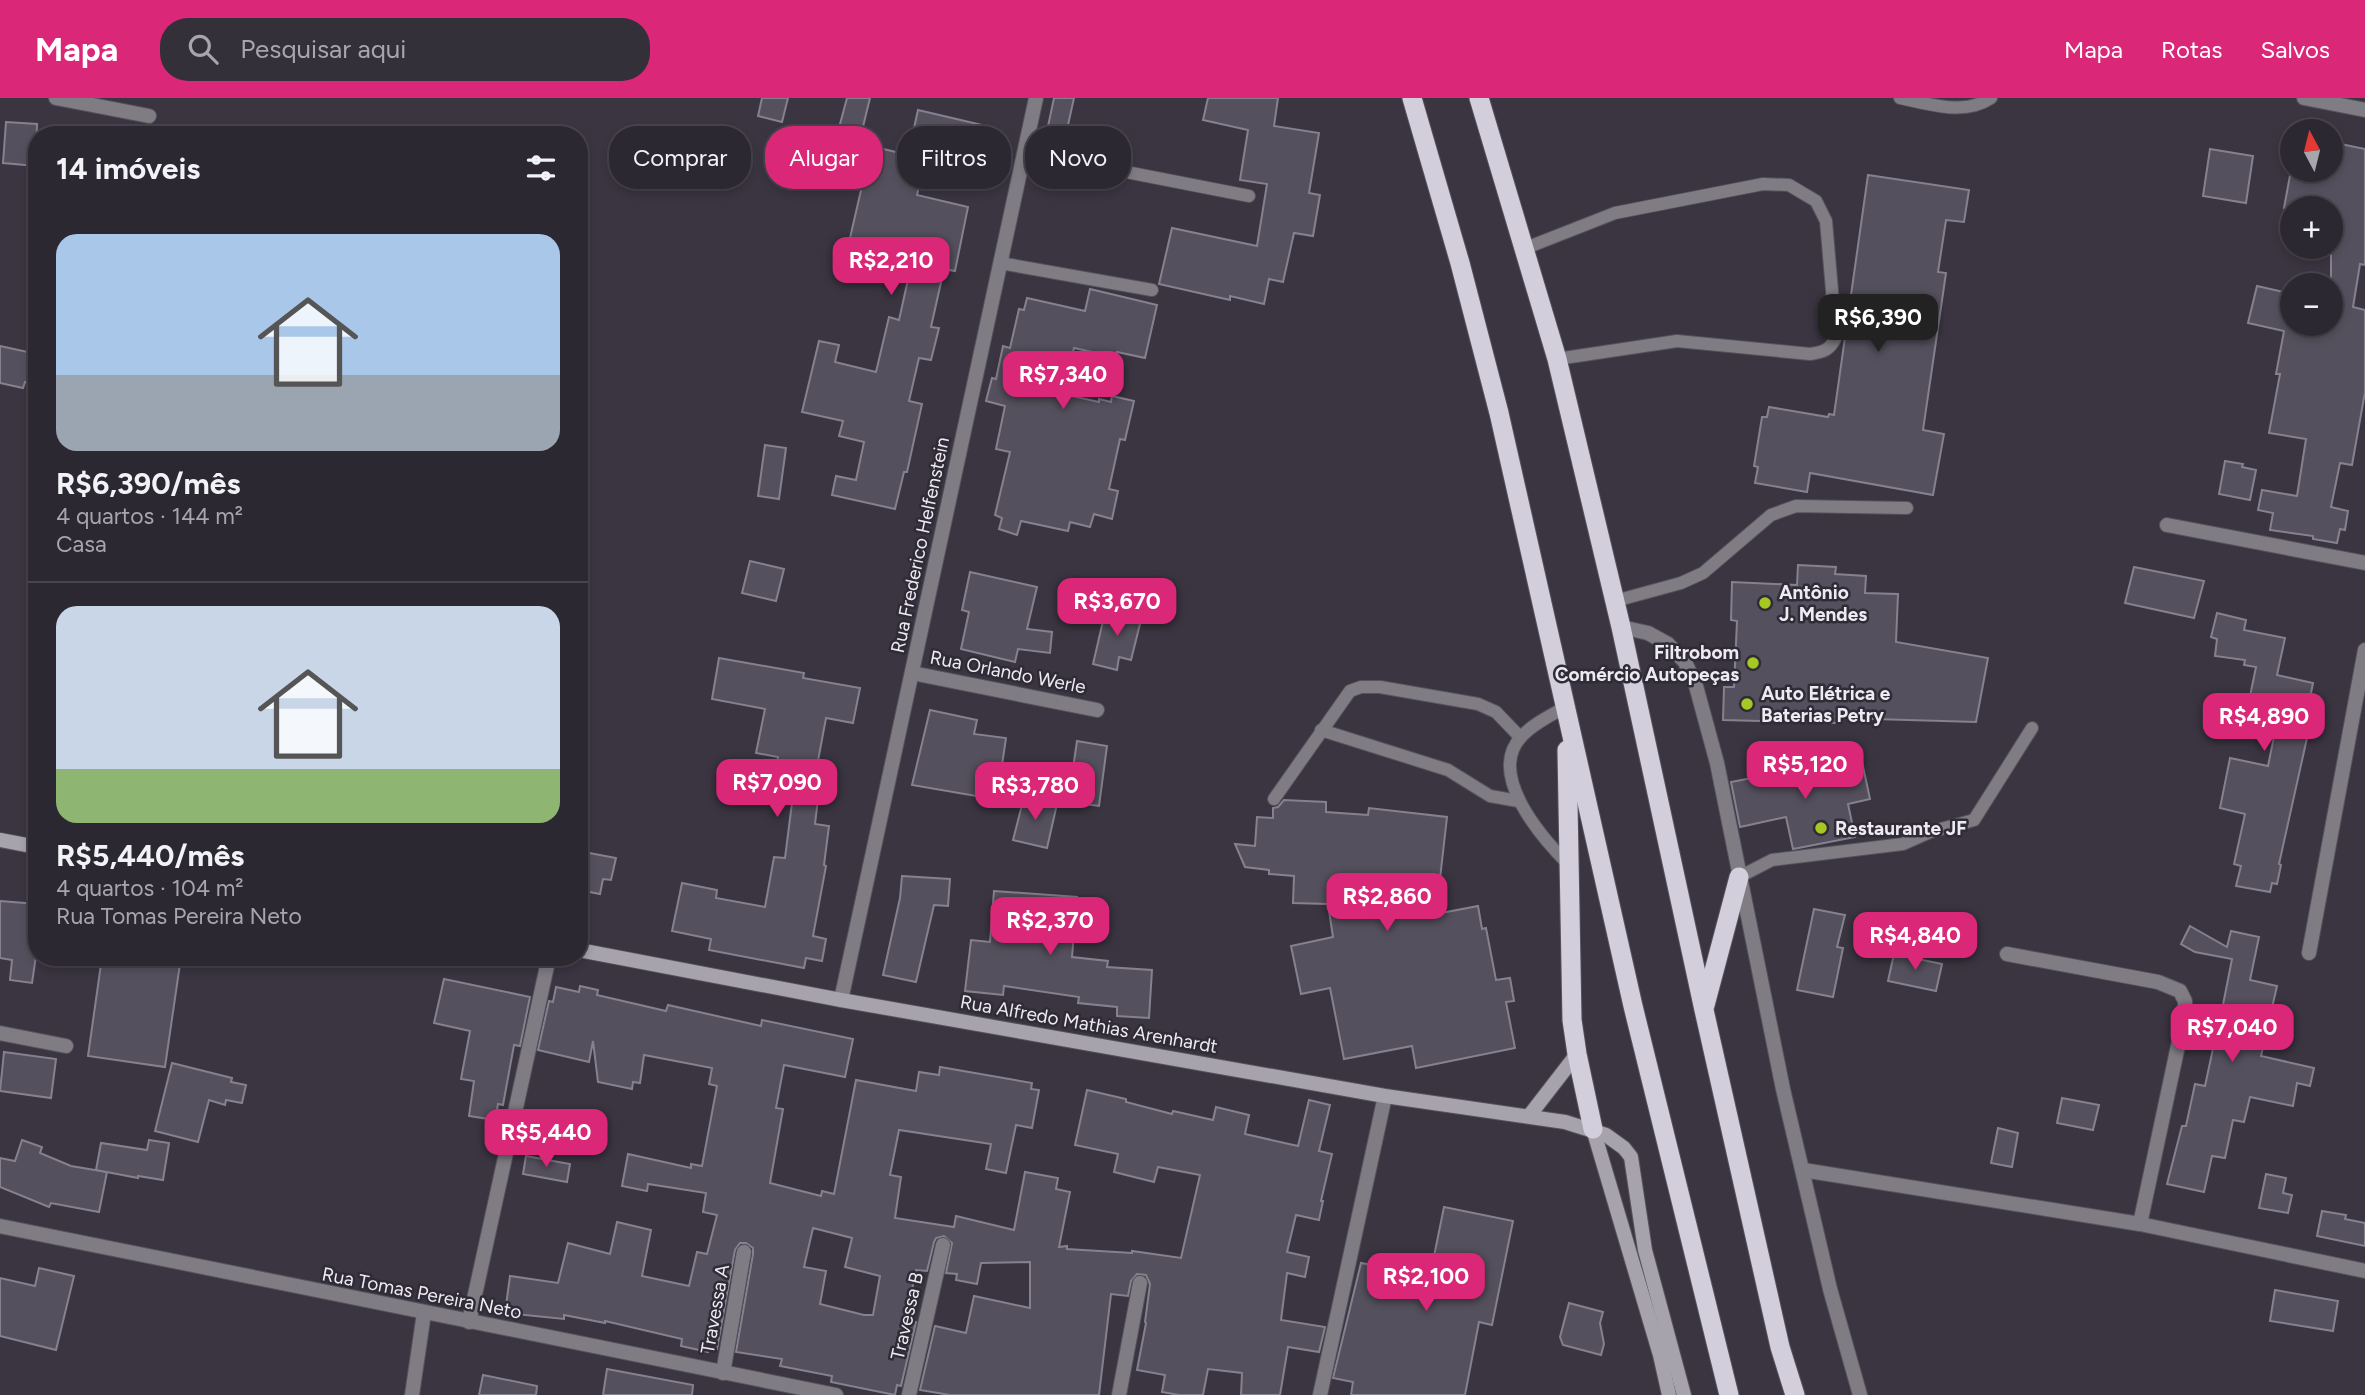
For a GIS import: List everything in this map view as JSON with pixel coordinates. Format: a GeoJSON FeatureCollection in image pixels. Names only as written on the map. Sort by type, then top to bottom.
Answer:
{"type":"FeatureCollection","features":[{"type":"Feature","properties":{"kind":"highway"},"geometry":{"type":"LineString","coordinates":[[1412,98],[1460,263],[1492,388],[1567,706],[1633,1006],[1729,1395]]}},
{"type":"Feature","properties":{"kind":"highway"},"geometry":{"type":"LineString","coordinates":[[1479,98],[1557,359],[1621,627],[1780,1347],[1795,1395]]}},
{"type":"Feature","properties":{"kind":"highway"},"geometry":{"type":"LineString","coordinates":[[1567,706],[1570,989],[1577,1054],[1593,1129]]}},
{"type":"Feature","properties":{"kind":"highway"},"geometry":{"type":"LineString","coordinates":[[1704,1010],[1739,877]]}},
{"type":"Feature","properties":{"kind":"main road"},"geometry":{"type":"LineString","coordinates":[[0,840],[28,845]]}},
{"type":"Feature","properties":{"kind":"main road","name":"Rua Alfredo Mathias Arenhardt"},"geometry":{"type":"LineString","coordinates":[[588,952],[841,1000],[1385,1096],[1529,1116],[1593,1129],[1615,1140],[1630,1157],[1645,1250],[1684,1395]]}},
{"type":"Feature","properties":{"kind":"main road"},"geometry":{"type":"LineString","coordinates":[[1529,1116],[1577,1054]]}},
{"type":"Feature","properties":{"kind":"main road"},"geometry":{"type":"LineString","coordinates":[[1593,1129],[1660,1355],[1669,1395]]}},
{"type":"Feature","properties":{"kind":"street"},"geometry":{"type":"LineString","coordinates":[[56,98],[149,116]]}},
{"type":"Feature","properties":{"kind":"street","name":"Rua Frederico Helfenstein"},"geometry":{"type":"LineString","coordinates":[[841,1000],[1036,98]]}},
{"type":"Feature","properties":{"kind":"street"},"geometry":{"type":"LineString","coordinates":[[2304,98],[2365,110]]}},
{"type":"Feature","properties":{"kind":"street"},"geometry":{"type":"LineString","coordinates":[[2166,525],[2365,563]]}},
{"type":"Feature","properties":{"kind":"street"},"geometry":{"type":"LineString","coordinates":[[1621,627],[1648,633],[1668,644],[1685,662],[1696,686],[1717,763],[1783,1089],[1830,1289],[1860,1395]]}},
{"type":"Feature","properties":{"kind":"street"},"geometry":{"type":"LineString","coordinates":[[2309,953],[2365,650]]}},
{"type":"Feature","properties":{"kind":"street","name":"Rua Orlando Werle"},"geometry":{"type":"LineString","coordinates":[[912,673],[1097,710]]}},
{"type":"Feature","properties":{"kind":"street"},"geometry":{"type":"LineString","coordinates":[[2007,954],[2158,982],[2180,991],[2185,1001],[2185,1013],[2140,1224]]}},
{"type":"Feature","properties":{"kind":"street"},"geometry":{"type":"LineString","coordinates":[[469,1322],[547,966]]}},
{"type":"Feature","properties":{"kind":"street"},"geometry":{"type":"LineString","coordinates":[[0,1033],[66,1046]]}},
{"type":"Feature","properties":{"kind":"street"},"geometry":{"type":"LineString","coordinates":[[1320,1395],[1385,1096]]}},
{"type":"Feature","properties":{"kind":"street"},"geometry":{"type":"LineString","coordinates":[[1803,1170],[2140,1224],[2365,1270]]}},
{"type":"Feature","properties":{"kind":"street","name":"Rua Tomas Pereira Neto"},"geometry":{"type":"LineString","coordinates":[[0,1226],[836,1395]]}},
{"type":"Feature","properties":{"kind":"street","name":"Travessa B"},"geometry":{"type":"LineString","coordinates":[[909,1395],[943,1245]]}},
{"type":"Feature","properties":{"kind":"street","name":"Travessa A"},"geometry":{"type":"LineString","coordinates":[[723,1373],[744,1252]]}},
{"type":"Feature","properties":{"kind":"street"},"geometry":{"type":"LineString","coordinates":[[1119,1395],[1140,1283]]}},
{"type":"Feature","properties":{"kind":"street"},"geometry":{"type":"LineString","coordinates":[[412,1395],[424,1313]]}},
{"type":"Feature","properties":{"kind":"lane"},"geometry":{"type":"LineString","coordinates":[[1900,98],[1959,109],[1982,104],[1991,98]]}},
{"type":"Feature","properties":{"kind":"lane"},"geometry":{"type":"LineString","coordinates":[[1024,152],[1249,195]]}},
{"type":"Feature","properties":{"kind":"lane"},"geometry":{"type":"LineString","coordinates":[[1525,248],[1615,213],[1763,184],[1789,184],[1816,201],[1826,221],[1836,337],[1832,346],[1824,352],[1810,354],[1677,341],[1557,359]]}},
{"type":"Feature","properties":{"kind":"lane"},"geometry":{"type":"LineString","coordinates":[[1000,263],[1152,290]]}},
{"type":"Feature","properties":{"kind":"lane"},"geometry":{"type":"LineString","coordinates":[[1615,601],[1681,583],[1703,573],[1771,515],[1796,506],[1907,508]]}},
{"type":"Feature","properties":{"kind":"lane"},"geometry":{"type":"LineString","coordinates":[[1274,799],[1350,691],[1361,687],[1380,687],[1479,704],[1496,712],[1520,737]]}},
{"type":"Feature","properties":{"kind":"lane"},"geometry":{"type":"LineString","coordinates":[[1567,706],[1520,737],[1513,751],[1510,770],[1518,801],[1546,842],[1569,866]]}},
{"type":"Feature","properties":{"kind":"lane"},"geometry":{"type":"LineString","coordinates":[[1739,877],[1772,860],[1903,844],[1930,832],[1974,820],[2032,729]]}},
{"type":"Feature","properties":{"kind":"lane"},"geometry":{"type":"LineString","coordinates":[[1321,730],[1448,769],[1490,796],[1518,801]]}},
{"type":"Feature","properties":{"kind":"building"},"geometry":{"type":"Polygon","coordinates":[[[762,98],[788,98],[782,122],[758,116],[762,98]]]}},
{"type":"Feature","properties":{"kind":"building"},"geometry":{"type":"Polygon","coordinates":[[[847,98],[870,98],[863,126],[839,126],[847,98]]]}},
{"type":"Feature","properties":{"kind":"building"},"geometry":{"type":"Polygon","coordinates":[[[1054,98],[1074,98],[1068,126],[1048,126],[1054,98]]]}},
{"type":"Feature","properties":{"kind":"building"},"geometry":{"type":"Polygon","coordinates":[[[1208,98],[1278,98],[1274,126],[1319,133],[1309,193],[1320,195],[1313,236],[1294,233],[1283,282],[1269,279],[1264,304],[1230,296],[1230,300],[1159,284],[1172,228],[1257,246],[1267,184],[1240,180],[1248,130],[1203,120],[1208,98]]]}},
{"type":"Feature","properties":{"kind":"building"},"geometry":{"type":"Polygon","coordinates":[[[918,110],[982,126],[914,126],[918,110]]]}},
{"type":"Feature","properties":{"kind":"building"},"geometry":{"type":"Polygon","coordinates":[[[6,122],[37,124],[28,126],[28,165],[3,163],[6,122]]]}},
{"type":"Feature","properties":{"kind":"building"},"geometry":{"type":"Polygon","coordinates":[[[2343,144],[2365,149],[2365,265],[2360,264],[2353,307],[2365,310],[2365,392],[2352,465],[2340,463],[2331,507],[2348,511],[2345,530],[2340,529],[2337,543],[2313,539],[2313,536],[2270,530],[2273,513],[2258,510],[2262,490],[2297,496],[2306,439],[2269,433],[2280,374],[2276,374],[2283,336],[2343,336],[2343,273],[2331,273],[2331,259],[2343,259],[2343,196],[2286,196],[2289,182],[2343,182],[2343,144]]]}},
{"type":"Feature","properties":{"kind":"building"},"geometry":{"type":"Polygon","coordinates":[[[883,149],[897,152],[897,189],[918,189],[917,195],[968,207],[955,271],[944,269],[931,327],[939,328],[931,360],[919,358],[909,401],[922,404],[907,472],[904,472],[895,509],[832,495],[836,476],[856,480],[864,442],[839,436],[843,421],[802,412],[819,341],[839,345],[835,362],[876,372],[889,317],[899,320],[911,266],[847,251],[861,189],[883,189],[883,149]]]}},
{"type":"Feature","properties":{"kind":"building"},"geometry":{"type":"Polygon","coordinates":[[[2210,149],[2253,156],[2246,203],[2203,196],[2210,149]]]}},
{"type":"Feature","properties":{"kind":"building"},"geometry":{"type":"Polygon","coordinates":[[[1868,175],[1969,190],[1964,222],[1946,220],[1938,272],[1946,273],[1923,430],[1944,434],[1933,495],[1810,473],[1807,492],[1755,483],[1758,467],[1754,466],[1762,417],[1767,417],[1769,407],[1828,417],[1829,414],[1834,415],[1868,175]]]}},
{"type":"Feature","properties":{"kind":"building"},"geometry":{"type":"Polygon","coordinates":[[[2257,286],[2280,291],[2280,330],[2248,323],[2257,286]]]}},
{"type":"Feature","properties":{"kind":"building"},"geometry":{"type":"Polygon","coordinates":[[[1090,289],[1157,305],[1145,358],[1117,352],[1115,357],[1074,348],[1063,394],[1099,402],[1099,399],[1111,402],[1112,396],[1134,401],[1125,440],[1120,439],[1109,489],[1118,491],[1112,519],[1094,514],[1090,527],[1070,522],[1068,531],[1021,521],[1017,535],[999,529],[1002,518],[995,515],[1010,452],[996,449],[1005,406],[986,401],[992,378],[996,379],[1003,346],[1010,348],[1019,309],[1024,310],[1027,298],[1085,311],[1090,289]]]}},
{"type":"Feature","properties":{"kind":"building"},"geometry":{"type":"Polygon","coordinates":[[[0,346],[28,352],[28,383],[25,382],[23,388],[0,383],[0,346]]]}},
{"type":"Feature","properties":{"kind":"building"},"geometry":{"type":"Polygon","coordinates":[[[765,445],[786,448],[779,499],[758,496],[765,445]]]}},
{"type":"Feature","properties":{"kind":"building"},"geometry":{"type":"Polygon","coordinates":[[[2225,461],[2243,464],[2242,467],[2256,470],[2250,500],[2219,494],[2225,461]]]}},
{"type":"Feature","properties":{"kind":"building"},"geometry":{"type":"Polygon","coordinates":[[[750,561],[784,569],[776,601],[742,593],[750,561]]]}},
{"type":"Feature","properties":{"kind":"building"},"geometry":{"type":"Polygon","coordinates":[[[1798,565],[1836,567],[1835,574],[1866,576],[1865,593],[1898,594],[1896,642],[1988,658],[1976,722],[1840,718],[1840,723],[1723,720],[1724,687],[1734,687],[1737,621],[1731,620],[1732,582],[1797,585],[1798,565]]]}},
{"type":"Feature","properties":{"kind":"building"},"geometry":{"type":"Polygon","coordinates":[[[2134,567],[2204,581],[2194,618],[2125,603],[2134,567]]]}},
{"type":"Feature","properties":{"kind":"building"},"geometry":{"type":"Polygon","coordinates":[[[970,572],[1037,587],[1027,629],[1052,632],[1050,653],[1018,649],[1015,662],[961,649],[969,612],[962,610],[970,572]]]}},
{"type":"Feature","properties":{"kind":"building"},"geometry":{"type":"Polygon","coordinates":[[[1106,608],[1142,616],[1131,660],[1119,657],[1117,670],[1093,664],[1106,608]]]}},
{"type":"Feature","properties":{"kind":"building"},"geometry":{"type":"Polygon","coordinates":[[[2217,613],[2246,620],[2244,630],[2285,638],[2277,675],[2313,683],[2304,728],[2309,729],[2277,884],[2272,883],[2270,892],[2236,886],[2241,866],[2234,864],[2245,814],[2220,808],[2230,758],[2268,766],[2278,717],[2247,711],[2256,667],[2244,665],[2245,660],[2215,656],[2217,639],[2211,637],[2217,613]]]}},
{"type":"Feature","properties":{"kind":"building"},"geometry":{"type":"Polygon","coordinates":[[[719,658],[804,673],[803,678],[860,688],[853,723],[826,718],[817,766],[822,767],[815,824],[829,826],[826,866],[813,936],[826,939],[822,961],[806,958],[804,968],[709,950],[711,939],[672,931],[682,883],[717,890],[716,898],[765,907],[774,857],[785,858],[792,803],[780,801],[783,775],[776,775],[778,757],[756,753],[765,709],[712,699],[719,658]]]}},
{"type":"Feature","properties":{"kind":"building"},"geometry":{"type":"Polygon","coordinates":[[[930,710],[977,720],[974,734],[1006,738],[1002,765],[1023,768],[1018,806],[912,785],[930,710]]]}},
{"type":"Feature","properties":{"kind":"building"},"geometry":{"type":"Polygon","coordinates":[[[1077,741],[1107,746],[1099,806],[1068,802],[1077,741]]]}},
{"type":"Feature","properties":{"kind":"building"},"geometry":{"type":"Polygon","coordinates":[[[1861,757],[1870,799],[1848,804],[1855,837],[1793,849],[1786,817],[1740,827],[1731,782],[1861,757]]]}},
{"type":"Feature","properties":{"kind":"building"},"geometry":{"type":"Polygon","coordinates":[[[1024,797],[1057,804],[1047,848],[1013,840],[1024,797]]]}},
{"type":"Feature","properties":{"kind":"building"},"geometry":{"type":"Polygon","coordinates":[[[1284,800],[1326,802],[1326,812],[1368,815],[1369,808],[1447,817],[1436,914],[1478,906],[1482,929],[1486,928],[1496,980],[1510,978],[1514,1001],[1506,1002],[1515,1048],[1416,1068],[1412,1046],[1344,1059],[1330,988],[1301,994],[1291,946],[1333,937],[1328,904],[1293,903],[1294,876],[1269,874],[1269,870],[1245,867],[1235,844],[1255,846],[1257,817],[1273,818],[1273,808],[1278,807],[1284,800]]]}},
{"type":"Feature","properties":{"kind":"building"},"geometry":{"type":"Polygon","coordinates":[[[588,853],[616,858],[611,880],[603,879],[600,894],[588,892],[588,853]]]}},
{"type":"Feature","properties":{"kind":"building"},"geometry":{"type":"Polygon","coordinates":[[[902,876],[950,879],[948,906],[934,905],[916,982],[883,975],[900,898],[902,876]]]}},
{"type":"Feature","properties":{"kind":"building"},"geometry":{"type":"Polygon","coordinates":[[[994,891],[1077,897],[1072,957],[1108,961],[1107,967],[1152,970],[1149,1018],[1117,1016],[1117,1007],[1078,1003],[1079,997],[1004,986],[1003,995],[965,991],[971,940],[990,942],[994,891]]]}},
{"type":"Feature","properties":{"kind":"building"},"geometry":{"type":"Polygon","coordinates":[[[0,901],[28,903],[28,966],[34,966],[32,983],[10,980],[12,960],[0,958],[0,901]]]}},
{"type":"Feature","properties":{"kind":"building"},"geometry":{"type":"Polygon","coordinates":[[[1814,909],[1845,915],[1837,947],[1843,948],[1833,997],[1797,990],[1814,909]]]}},
{"type":"Feature","properties":{"kind":"building"},"geometry":{"type":"Polygon","coordinates":[[[2190,926],[2227,947],[2231,931],[2259,937],[2250,980],[2277,986],[2261,1056],[2314,1068],[2310,1086],[2297,1083],[2293,1106],[2250,1097],[2244,1122],[2233,1120],[2225,1158],[2212,1156],[2204,1192],[2167,1184],[2182,1126],[2186,1126],[2195,1084],[2205,1086],[2217,1014],[2221,1015],[2232,959],[2195,952],[2181,944],[2190,926]]]}},
{"type":"Feature","properties":{"kind":"building"},"geometry":{"type":"Polygon","coordinates":[[[1894,954],[1942,964],[1936,991],[1888,981],[1894,954]]]}},
{"type":"Feature","properties":{"kind":"building"},"geometry":{"type":"Polygon","coordinates":[[[101,966],[180,966],[165,1067],[88,1056],[101,966]]]}},
{"type":"Feature","properties":{"kind":"building"},"geometry":{"type":"Polygon","coordinates":[[[444,979],[530,997],[520,1046],[514,1045],[503,1105],[498,1104],[495,1120],[469,1116],[474,1081],[461,1079],[470,1031],[434,1023],[444,979]]]}},
{"type":"Feature","properties":{"kind":"building"},"geometry":{"type":"Polygon","coordinates":[[[580,986],[598,990],[597,995],[666,1011],[668,1005],[761,1026],[762,1020],[853,1039],[845,1077],[784,1065],[776,1108],[783,1109],[770,1183],[821,1196],[822,1191],[834,1194],[856,1080],[916,1091],[919,1072],[939,1075],[940,1067],[1032,1083],[1031,1089],[1039,1090],[1032,1128],[1016,1125],[1006,1173],[986,1169],[991,1144],[899,1130],[890,1175],[901,1177],[895,1218],[954,1227],[956,1216],[1014,1230],[1025,1172],[1058,1178],[1056,1189],[1070,1192],[1059,1247],[1067,1246],[1067,1249],[1132,1251],[1181,1258],[1200,1175],[1158,1167],[1154,1182],[1114,1172],[1118,1154],[1075,1145],[1087,1090],[1172,1114],[1173,1111],[1213,1120],[1216,1107],[1249,1115],[1245,1134],[1298,1146],[1309,1100],[1330,1105],[1319,1151],[1332,1154],[1319,1220],[1296,1215],[1287,1252],[1309,1257],[1305,1277],[1287,1273],[1281,1320],[1325,1327],[1319,1352],[1288,1347],[1280,1395],[1241,1395],[1242,1373],[1208,1369],[1203,1395],[1162,1392],[1165,1375],[1137,1370],[1150,1284],[1146,1275],[1137,1274],[1131,1281],[1128,1296],[1111,1294],[1099,1395],[950,1395],[920,1390],[935,1326],[966,1333],[974,1296],[1030,1308],[1030,1262],[981,1263],[977,1284],[956,1280],[957,1274],[946,1273],[952,1243],[944,1236],[936,1238],[934,1242],[927,1271],[916,1270],[906,1320],[916,1322],[901,1386],[897,1385],[895,1395],[831,1382],[832,1376],[780,1366],[782,1359],[736,1352],[753,1254],[753,1248],[746,1243],[740,1243],[735,1250],[717,1349],[709,1348],[708,1352],[681,1346],[682,1339],[605,1321],[564,1315],[564,1319],[505,1313],[510,1276],[558,1283],[568,1243],[610,1254],[617,1222],[651,1230],[642,1276],[689,1286],[697,1252],[707,1254],[717,1215],[703,1212],[706,1193],[648,1184],[647,1191],[622,1186],[628,1154],[691,1168],[691,1164],[702,1166],[717,1086],[709,1084],[712,1068],[644,1055],[640,1083],[633,1082],[632,1089],[598,1082],[593,1041],[589,1062],[538,1050],[549,1001],[553,1002],[556,987],[579,992],[580,986]],[[813,1228],[804,1267],[826,1271],[820,1304],[873,1315],[880,1276],[845,1267],[852,1238],[813,1228]]]}},
{"type":"Feature","properties":{"kind":"building"},"geometry":{"type":"Polygon","coordinates":[[[4,1052],[56,1059],[51,1098],[0,1091],[4,1052]]]}},
{"type":"Feature","properties":{"kind":"building"},"geometry":{"type":"Polygon","coordinates":[[[172,1063],[232,1078],[231,1082],[246,1085],[242,1103],[226,1100],[225,1105],[209,1100],[198,1142],[155,1131],[172,1063]]]}},
{"type":"Feature","properties":{"kind":"building"},"geometry":{"type":"Polygon","coordinates":[[[2062,1098],[2099,1105],[2093,1130],[2057,1123],[2062,1098]]]}},
{"type":"Feature","properties":{"kind":"building"},"geometry":{"type":"Polygon","coordinates":[[[1998,1128],[2018,1133],[2012,1167],[1991,1163],[1998,1128]]]}},
{"type":"Feature","properties":{"kind":"building"},"geometry":{"type":"Polygon","coordinates":[[[22,1140],[42,1147],[40,1153],[71,1166],[107,1172],[99,1212],[51,1203],[49,1207],[0,1187],[0,1158],[15,1161],[22,1140]]]}},
{"type":"Feature","properties":{"kind":"building"},"geometry":{"type":"Polygon","coordinates":[[[149,1140],[169,1143],[163,1180],[96,1170],[101,1143],[147,1150],[149,1140]]]}},
{"type":"Feature","properties":{"kind":"building"},"geometry":{"type":"Polygon","coordinates":[[[526,1156],[570,1164],[567,1182],[523,1174],[526,1156]]]}},
{"type":"Feature","properties":{"kind":"building"},"geometry":{"type":"Polygon","coordinates":[[[2266,1174],[2286,1178],[2283,1193],[2292,1195],[2288,1213],[2259,1208],[2266,1174]]]}},
{"type":"Feature","properties":{"kind":"building"},"geometry":{"type":"Polygon","coordinates":[[[1444,1207],[1513,1221],[1492,1325],[1479,1322],[1465,1395],[1351,1395],[1353,1382],[1333,1378],[1361,1263],[1430,1276],[1444,1207]]]}},
{"type":"Feature","properties":{"kind":"building"},"geometry":{"type":"Polygon","coordinates":[[[2322,1211],[2346,1215],[2345,1219],[2365,1223],[2365,1246],[2317,1236],[2322,1211]]]}},
{"type":"Feature","properties":{"kind":"building"},"geometry":{"type":"Polygon","coordinates":[[[39,1268],[74,1276],[56,1350],[0,1336],[0,1278],[35,1286],[39,1268]]]}},
{"type":"Feature","properties":{"kind":"building"},"geometry":{"type":"Polygon","coordinates":[[[2275,1290],[2338,1301],[2333,1331],[2270,1321],[2275,1290]]]}},
{"type":"Feature","properties":{"kind":"building"},"geometry":{"type":"Polygon","coordinates":[[[1569,1303],[1603,1312],[1600,1323],[1604,1344],[1601,1355],[1563,1345],[1560,1337],[1569,1303]]]}},
{"type":"Feature","properties":{"kind":"building"},"geometry":{"type":"Polygon","coordinates":[[[607,1369],[693,1385],[692,1395],[603,1395],[607,1369]]]}},
{"type":"Feature","properties":{"kind":"building"},"geometry":{"type":"Polygon","coordinates":[[[483,1375],[537,1386],[536,1395],[479,1395],[483,1375]]]}},
{"type":"Feature","properties":{"kind":"place","name":"Antônio J. Mendes"},"geometry":{"type":"Point","coordinates":[1765,603]}},
{"type":"Feature","properties":{"kind":"place","name":"Filtrobom Comércio Autopeças"},"geometry":{"type":"Point","coordinates":[1753,663]}},
{"type":"Feature","properties":{"kind":"place","name":"Auto Elétrica e Baterias Petry"},"geometry":{"type":"Point","coordinates":[1747,704]}},
{"type":"Feature","properties":{"kind":"place","name":"Restaurante JF"},"geometry":{"type":"Point","coordinates":[1821,828]}}]}
